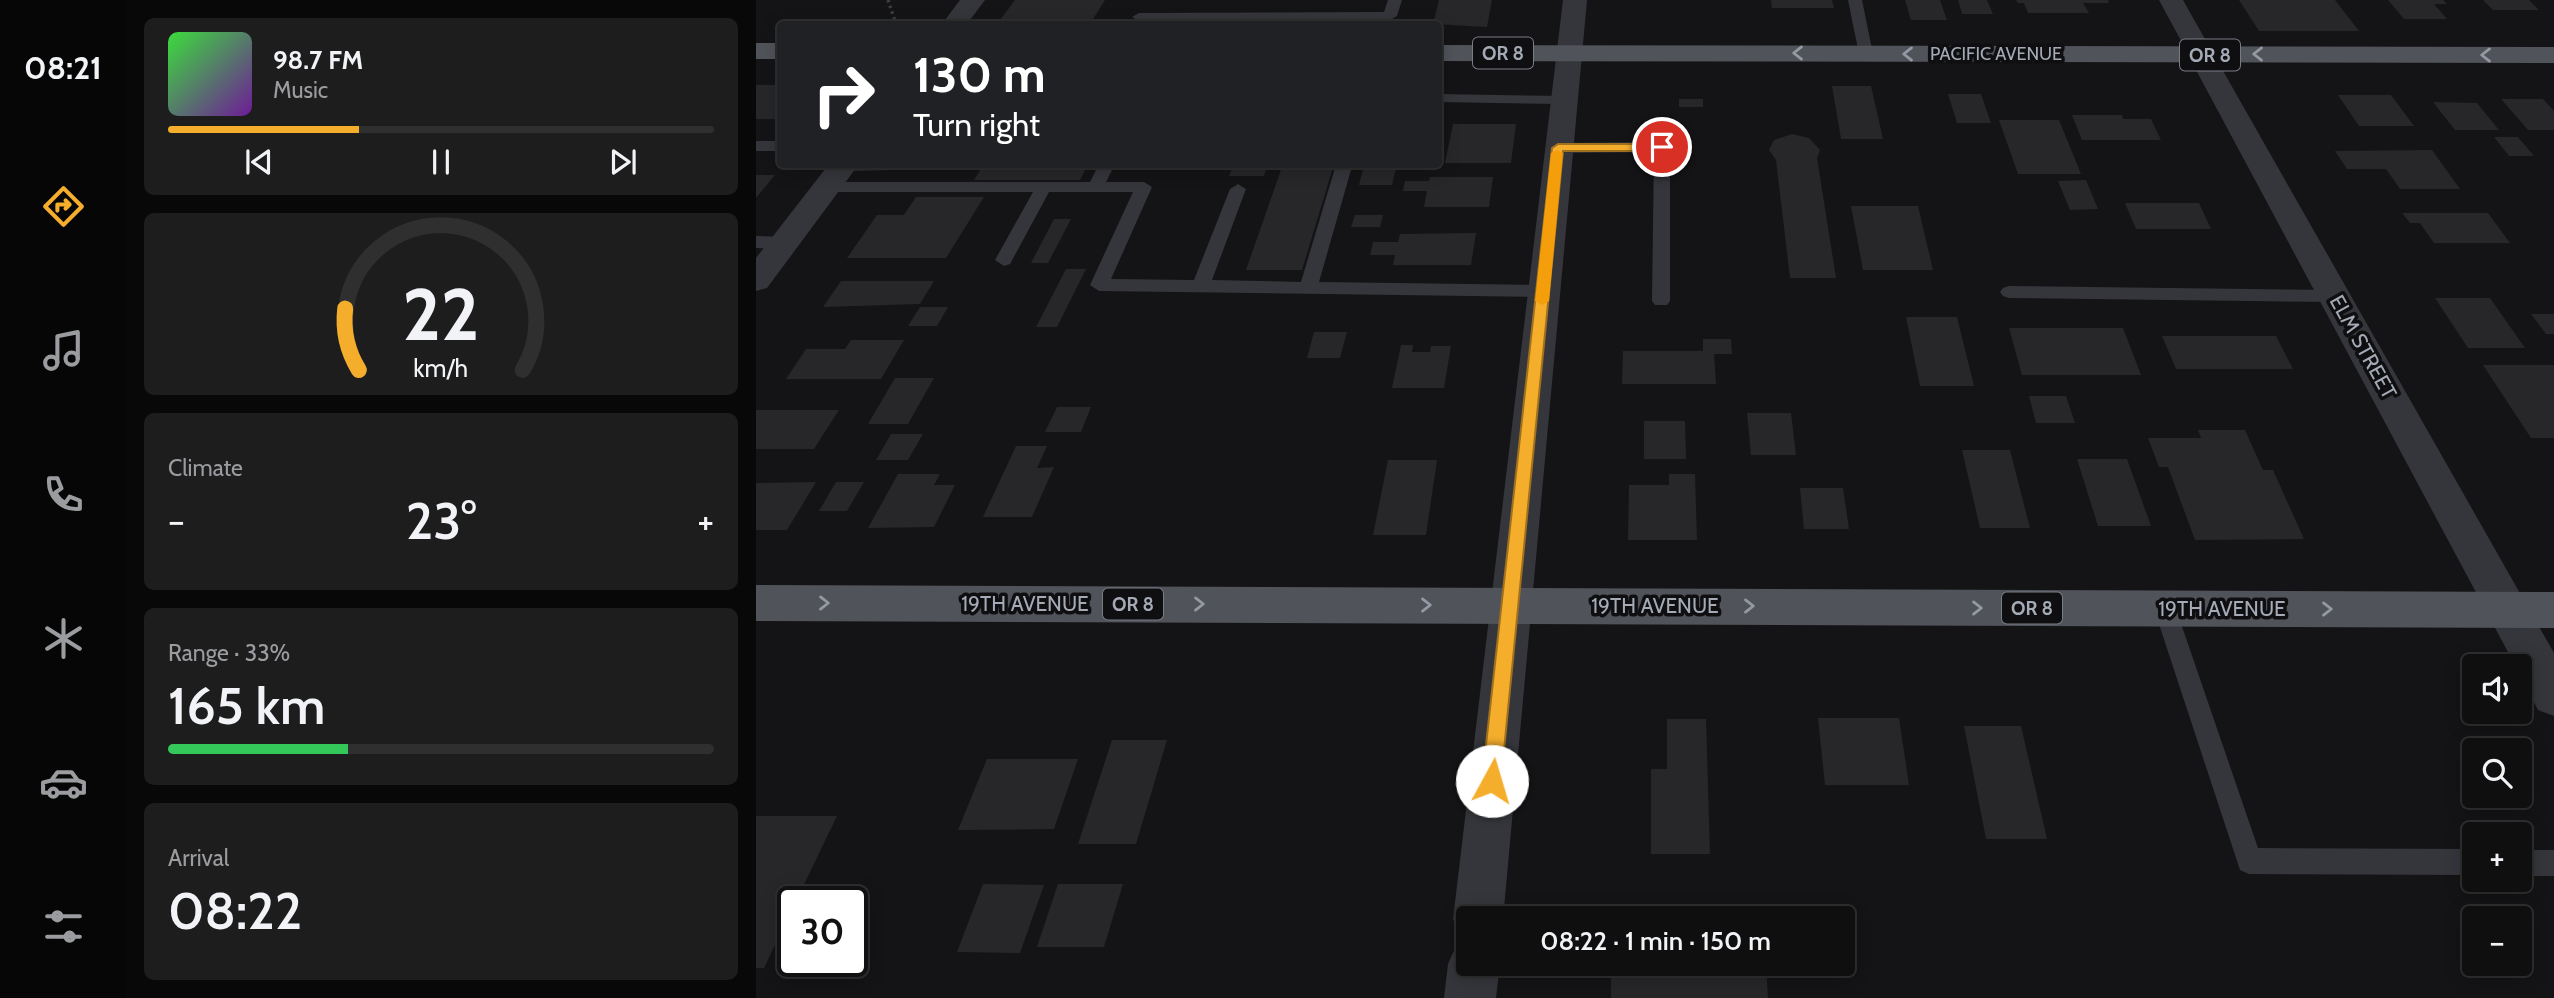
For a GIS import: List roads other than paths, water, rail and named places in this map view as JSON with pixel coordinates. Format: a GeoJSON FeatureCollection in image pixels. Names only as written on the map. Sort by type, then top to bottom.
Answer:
{"type":"FeatureCollection","features":[{"type":"Feature","properties":{"kind":"main road"},"geometry":{"type":"LineString","coordinates":[[756,51],[777,51]]}},
{"type":"Feature","properties":{"kind":"main road","name":"PACIFIC AVENUE"},"geometry":{"type":"LineString","coordinates":[[1442,52],[2554,55]]}},
{"type":"Feature","properties":{"kind":"main road","name":"19TH AVENUE"},"geometry":{"type":"LineString","coordinates":[[756,603],[2554,610]]}},
{"type":"Feature","properties":{"kind":"street"},"geometry":{"type":"LineString","coordinates":[[956,21],[973,0]]}},
{"type":"Feature","properties":{"kind":"street"},"geometry":{"type":"LineString","coordinates":[[1479,906],[1575,0]]}},
{"type":"Feature","properties":{"kind":"street","name":"ELM STREET"},"geometry":{"type":"LineString","coordinates":[[2171,0],[2554,695]]}},
{"type":"Feature","properties":{"kind":"street"},"geometry":{"type":"LineString","coordinates":[[756,280],[770,243],[839,172]]}},
{"type":"Feature","properties":{"kind":"street"},"geometry":{"type":"LineString","coordinates":[[1470,998],[1473,976]]}},
{"type":"Feature","properties":{"kind":"lane"},"geometry":{"type":"LineString","coordinates":[[1137,21],[1149,0]]}},
{"type":"Feature","properties":{"kind":"lane"},"geometry":{"type":"LineString","coordinates":[[1228,16],[1235,0]]}},
{"type":"Feature","properties":{"kind":"lane"},"geometry":{"type":"LineString","coordinates":[[1311,16],[1317,0]]}},
{"type":"Feature","properties":{"kind":"lane"},"geometry":{"type":"LineString","coordinates":[[1137,21],[1228,16],[1389,20],[1395,0]]}},
{"type":"Feature","properties":{"kind":"lane"},"geometry":{"type":"LineString","coordinates":[[1855,0],[1866,54]]}},
{"type":"Feature","properties":{"kind":"lane"},"geometry":{"type":"LineString","coordinates":[[1442,98],[1563,100]]}},
{"type":"Feature","properties":{"kind":"lane"},"geometry":{"type":"LineString","coordinates":[[756,146],[777,146]]}},
{"type":"Feature","properties":{"kind":"lane"},"geometry":{"type":"LineString","coordinates":[[1558,148],[1662,147],[1661,301]]}},
{"type":"Feature","properties":{"kind":"lane"},"geometry":{"type":"LineString","coordinates":[[839,172],[888,168]]}},
{"type":"Feature","properties":{"kind":"lane"},"geometry":{"type":"LineString","coordinates":[[1095,187],[1105,168]]}},
{"type":"Feature","properties":{"kind":"lane"},"geometry":{"type":"LineString","coordinates":[[1308,288],[1343,168]]}},
{"type":"Feature","properties":{"kind":"lane"},"geometry":{"type":"LineString","coordinates":[[839,172],[1044,187],[1144,187],[1099,285],[1543,291]]}},
{"type":"Feature","properties":{"kind":"lane"},"geometry":{"type":"LineString","coordinates":[[1004,260],[1044,187]]}},
{"type":"Feature","properties":{"kind":"lane"},"geometry":{"type":"LineString","coordinates":[[1201,286],[1238,189]]}},
{"type":"Feature","properties":{"kind":"lane"},"geometry":{"type":"LineString","coordinates":[[2009,292],[2335,296]]}},
{"type":"Feature","properties":{"kind":"lane"},"geometry":{"type":"LineString","coordinates":[[2165,609],[2249,861],[2462,862]]}},
{"type":"Feature","properties":{"kind":"lane"},"geometry":{"type":"LineString","coordinates":[[2532,863],[2554,863]]}}]}
